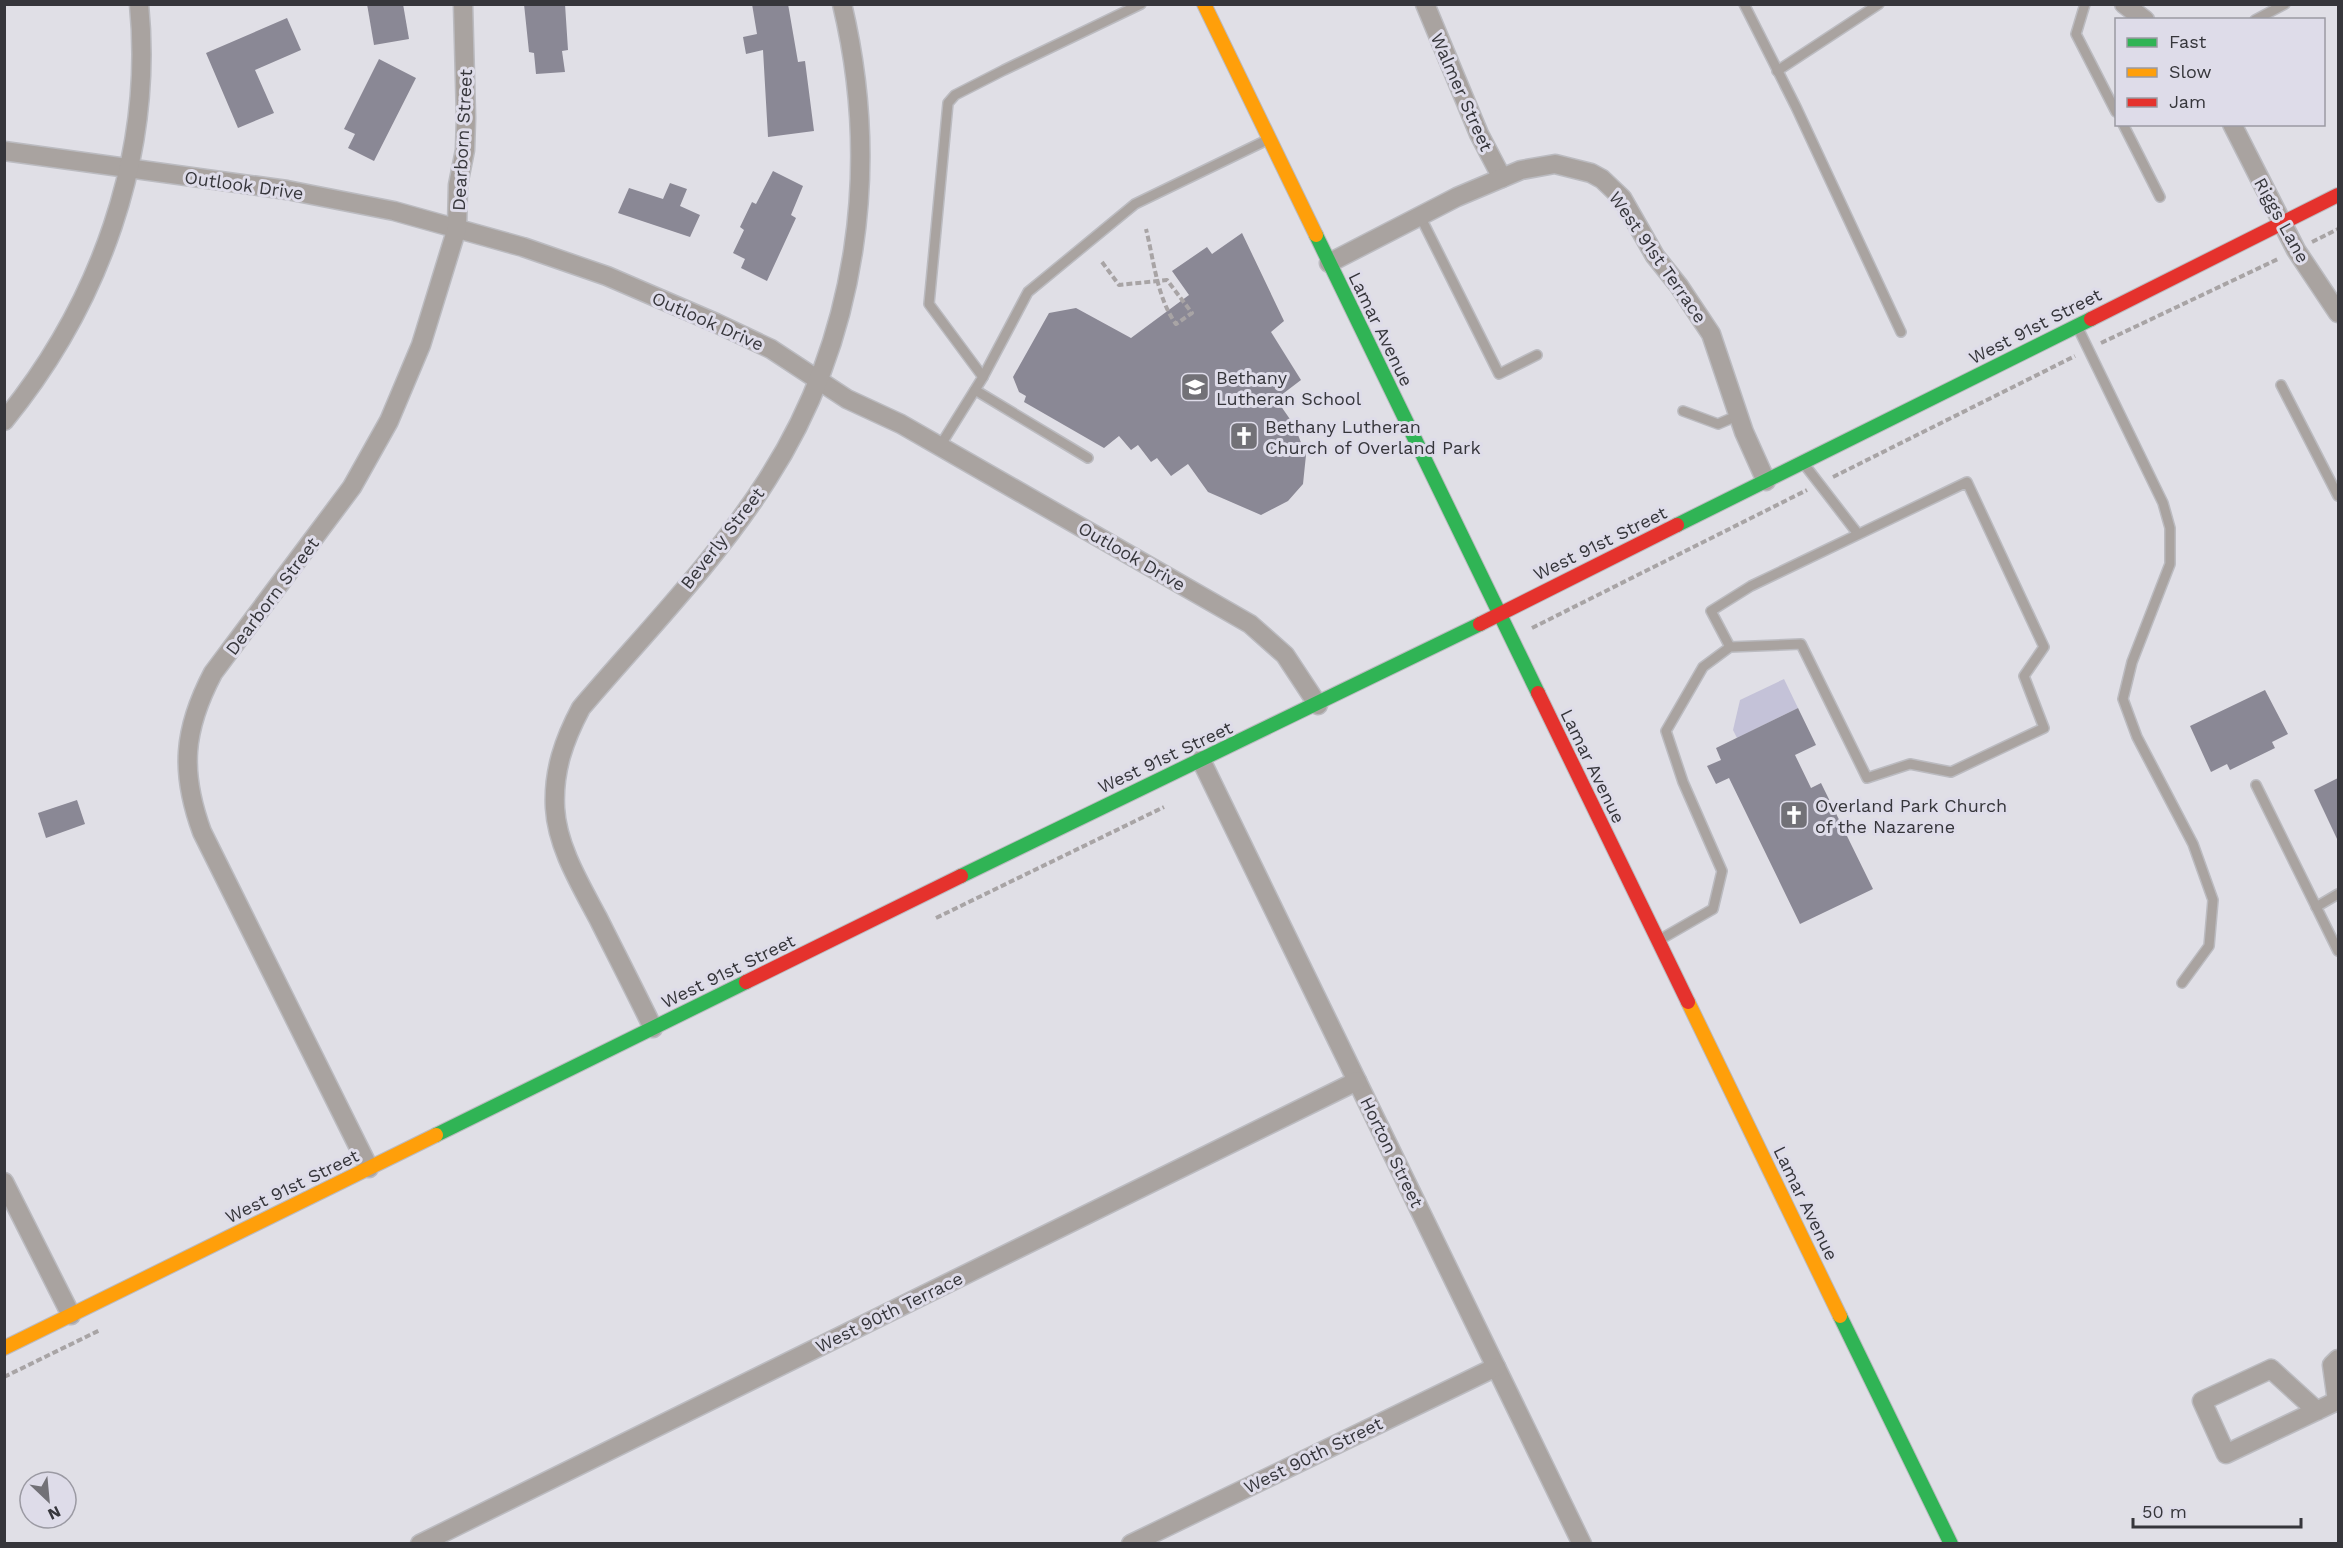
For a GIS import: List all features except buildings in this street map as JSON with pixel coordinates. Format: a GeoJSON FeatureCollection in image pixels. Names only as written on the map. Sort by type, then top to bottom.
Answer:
{"type":"FeatureCollection","features":[{"type":"Feature","properties":{"kind":"street"},"geometry":{"type":"LineString","coordinates":[[4,421],[45,369],[76,317],[105,253],[128,170],[139,111],[141,74],[139,4]]}},
{"type":"Feature","properties":{"kind":"street","name":"Dearborn Street"},"geometry":{"type":"LineString","coordinates":[[369,1168],[202,832],[191,803],[186,759],[188,736],[198,702],[213,673],[322,531],[352,487],[389,420],[421,345],[457,228],[458,185],[466,118],[463,4]]}},
{"type":"Feature","properties":{"kind":"street","name":"Beverly Street"},"geometry":{"type":"LineString","coordinates":[[653,1028],[579,882],[562,840],[555,809],[556,772],[565,739],[581,708],[734,528],[768,479],[800,424],[846,299],[854,247],[860,179],[859,107],[842,4]]}},
{"type":"Feature","properties":{"kind":"street","name":"Lamar Avenue"},"geometry":{"type":"LineString","coordinates":[[1204,4],[1951,1544]]}},
{"type":"Feature","properties":{"kind":"street","name":"Walmer Street"},"geometry":{"type":"LineString","coordinates":[[1425,4],[1466,103],[1502,178]]}},
{"type":"Feature","properties":{"kind":"street"},"geometry":{"type":"LineString","coordinates":[[2124,4],[2142,18]]}},
{"type":"Feature","properties":{"kind":"street","name":"Riggs Lane"},"geometry":{"type":"LineString","coordinates":[[2233,126],[2296,250],[2338,313]]}},
{"type":"Feature","properties":{"kind":"street","name":"Outlook Drive"},"geometry":{"type":"LineString","coordinates":[[4,151],[128,170],[287,190],[393,211],[457,228],[607,276],[762,345],[847,399],[876,411],[940,446],[1250,624],[1285,655],[1318,705]]}},
{"type":"Feature","properties":{"kind":"street","name":"West 91st Terrace"},"geometry":{"type":"LineString","coordinates":[[1329,263],[1420,216],[1502,178],[1538,165],[1555,164],[1591,173],[1602,179],[1622,198],[1655,256],[1679,286],[1711,334],[1739,415],[1766,481]]}},
{"type":"Feature","properties":{"kind":"street","name":"West 91st Street"},"geometry":{"type":"LineString","coordinates":[[4,1348],[653,1028],[1318,705],[2338,195]]}},
{"type":"Feature","properties":{"kind":"street","name":"Horton Street"},"geometry":{"type":"LineString","coordinates":[[1201,760],[1582,1544]]}},
{"type":"Feature","properties":{"kind":"street","name":"West 90th Terrace"},"geometry":{"type":"LineString","coordinates":[[420,1544],[1358,1081]]}},
{"type":"Feature","properties":{"kind":"street"},"geometry":{"type":"LineString","coordinates":[[4,1182],[71,1315]]}},
{"type":"Feature","properties":{"kind":"street"},"geometry":{"type":"LineString","coordinates":[[2317,1411],[2271,1368],[2202,1401],[2226,1454],[2338,1402],[2332,1365],[2338,1359]]}},
{"type":"Feature","properties":{"kind":"street","name":"West 90th Street"},"geometry":{"type":"LineString","coordinates":[[1131,1544],[1496,1367]]}},
{"type":"Feature","properties":{"kind":"lane"},"geometry":{"type":"LineString","coordinates":[[983,377],[929,304],[948,103],[955,95],[1004,69],[1141,4]]}},
{"type":"Feature","properties":{"kind":"lane"},"geometry":{"type":"LineString","coordinates":[[1743,4],[1901,332]]}},
{"type":"Feature","properties":{"kind":"lane"},"geometry":{"type":"LineString","coordinates":[[1777,71],[1879,4]]}},
{"type":"Feature","properties":{"kind":"lane"},"geometry":{"type":"LineString","coordinates":[[2085,4],[2076,34],[2115,110]]}},
{"type":"Feature","properties":{"kind":"lane"},"geometry":{"type":"LineString","coordinates":[[2259,18],[2285,4]]}},
{"type":"Feature","properties":{"kind":"lane"},"geometry":{"type":"LineString","coordinates":[[2124,126],[2160,197]]}},
{"type":"Feature","properties":{"kind":"lane"},"geometry":{"type":"LineString","coordinates":[[940,446],[983,377],[1028,292],[1135,204],[1269,139]]}},
{"type":"Feature","properties":{"kind":"lane"},"geometry":{"type":"LineString","coordinates":[[1420,216],[1499,374],[1537,355]]}},
{"type":"Feature","properties":{"kind":"lane"},"geometry":{"type":"LineString","coordinates":[[2077,325],[2163,503],[2170,528],[2170,564],[2132,662],[2123,699],[2137,737],[2193,844],[2213,900],[2210,946],[2182,983]]}},
{"type":"Feature","properties":{"kind":"lane"},"geometry":{"type":"LineString","coordinates":[[2282,385],[2338,496]]}},
{"type":"Feature","properties":{"kind":"lane"},"geometry":{"type":"LineString","coordinates":[[975,390],[1088,458]]}},
{"type":"Feature","properties":{"kind":"lane"},"geometry":{"type":"LineString","coordinates":[[1683,411],[1718,424],[1739,415]]}},
{"type":"Feature","properties":{"kind":"lane"},"geometry":{"type":"LineString","coordinates":[[1803,462],[1858,534]]}},
{"type":"Feature","properties":{"kind":"lane"},"geometry":{"type":"LineString","coordinates":[[1659,941],[1713,909],[1722,871],[1683,782],[1666,731],[1703,667],[1730,647],[1801,644],[1867,778],[1910,764],[1952,772],[2044,728],[2024,676],[2044,647],[1967,483],[1751,586],[1711,611],[1730,647]]}},
{"type":"Feature","properties":{"kind":"lane"},"geometry":{"type":"LineString","coordinates":[[2256,785],[2338,951]]}},
{"type":"Feature","properties":{"kind":"lane"},"geometry":{"type":"LineString","coordinates":[[2316,907],[2338,894]]}},
{"type":"Feature","properties":{"kind":"path"},"geometry":{"type":"LineString","coordinates":[[1102,262],[1119,285],[1158,281],[1167,280],[1192,313],[1176,324],[1165,309],[1158,281],[1146,229]]}},
{"type":"Feature","properties":{"kind":"shaded area"},"geometry":{"type":"Polygon","coordinates":[[[1784,679],[1798,708],[1737,738],[1733,730],[1740,700],[1784,679]]]}},
{"type":"Feature","properties":{"kind":"traffic: fast"},"geometry":{"type":"LineString","coordinates":[[1316,235],[1538,693]]}},
{"type":"Feature","properties":{"kind":"traffic: fast"},"geometry":{"type":"LineString","coordinates":[[1677,525],[2091,319]]}},
{"type":"Feature","properties":{"kind":"traffic: fast"},"geometry":{"type":"LineString","coordinates":[[961,876],[1480,624]]}},
{"type":"Feature","properties":{"kind":"traffic: fast"},"geometry":{"type":"LineString","coordinates":[[436,1135],[746,982]]}},
{"type":"Feature","properties":{"kind":"traffic: fast"},"geometry":{"type":"LineString","coordinates":[[1840,1316],[1951,1544]]}},
{"type":"Feature","properties":{"kind":"traffic: slow"},"geometry":{"type":"LineString","coordinates":[[1204,4],[1316,235]]}},
{"type":"Feature","properties":{"kind":"traffic: slow"},"geometry":{"type":"LineString","coordinates":[[1688,1002],[1840,1316]]}},
{"type":"Feature","properties":{"kind":"traffic: slow"},"geometry":{"type":"LineString","coordinates":[[4,1348],[436,1135]]}},
{"type":"Feature","properties":{"kind":"traffic: jam"},"geometry":{"type":"LineString","coordinates":[[2091,319],[2338,195]]}},
{"type":"Feature","properties":{"kind":"traffic: jam"},"geometry":{"type":"LineString","coordinates":[[1480,624],[1677,525]]}},
{"type":"Feature","properties":{"kind":"traffic: jam"},"geometry":{"type":"LineString","coordinates":[[1538,693],[1688,1002]]}},
{"type":"Feature","properties":{"kind":"traffic: jam"},"geometry":{"type":"LineString","coordinates":[[746,982],[961,876]]}},
{"type":"Feature","properties":{"kind":"place","name":"Bethany Lutheran School"},"geometry":{"type":"Point","coordinates":[1195,387]}},
{"type":"Feature","properties":{"kind":"place","name":"Bethany Lutheran Church of Overland Park"},"geometry":{"type":"Point","coordinates":[1244,436]}},
{"type":"Feature","properties":{"kind":"place","name":"Overland Park Church of the Nazarene"},"geometry":{"type":"Point","coordinates":[1794,815]}}]}
